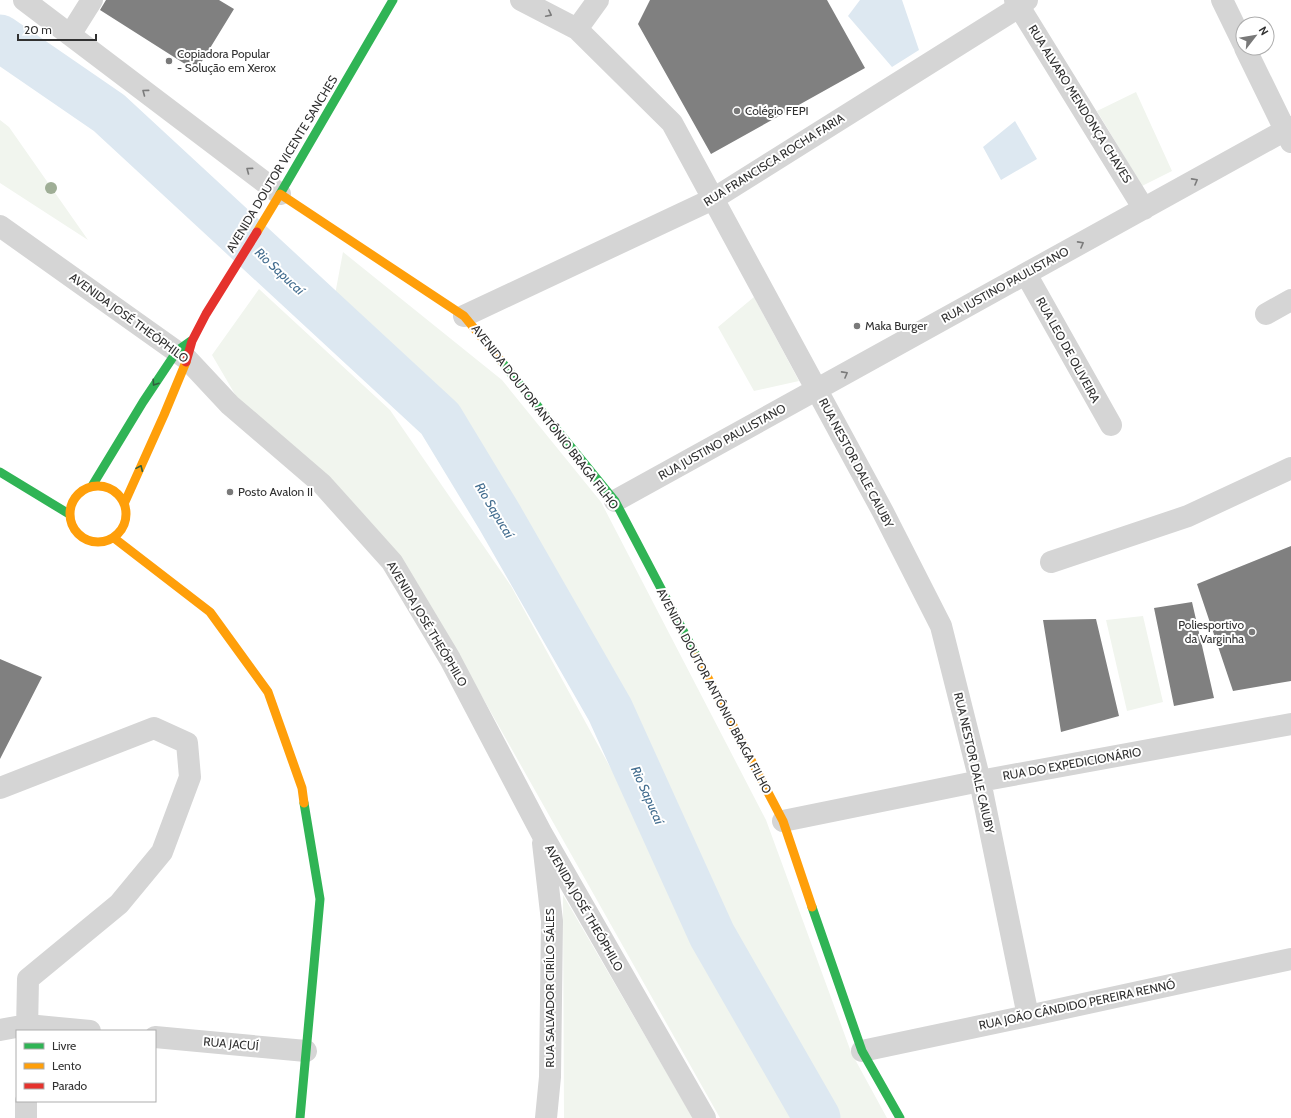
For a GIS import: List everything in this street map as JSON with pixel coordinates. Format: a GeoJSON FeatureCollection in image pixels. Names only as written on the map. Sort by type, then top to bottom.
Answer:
{"type":"FeatureCollection","features":[{"type":"Feature","properties":{"kind":"main road","name":"AVENIDA DOUTOR VICENTE SANCHES"},"geometry":{"type":"LineString","coordinates":[[92,486],[143,402],[185,350],[277,199],[393,0]]}},
{"type":"Feature","properties":{"kind":"main road","name":"AVENIDA DOUTOR ANTÔNIO BRAGA FILHO"},"geometry":{"type":"LineString","coordinates":[[277,199],[464,316],[615,501],[783,821],[862,1050],[900,1118]]}},
{"type":"Feature","properties":{"kind":"main road","name":"AVENIDA DOUTOR VICENTE SANCHES"},"geometry":{"type":"LineString","coordinates":[[124,504],[164,415],[185,350]]}},
{"type":"Feature","properties":{"kind":"main road"},"geometry":{"type":"LineString","coordinates":[[0,472],[69,514]]}},
{"type":"Feature","properties":{"kind":"main road"},"geometry":{"type":"LineString","coordinates":[[92,486],[108,488],[120,497],[124,504],[126,514],[125,523],[121,531],[114,538],[106,542],[97,543],[88,541],[74,531],[69,514],[71,504],[76,496],[83,490],[92,486]]}},
{"type":"Feature","properties":{"kind":"main road"},"geometry":{"type":"LineString","coordinates":[[114,538],[210,612],[268,692],[302,788],[320,899],[300,1118]]}},
{"type":"Feature","properties":{"kind":"street","name":"AVENIDA DOUTOR ANTÔNIO BRAGA FILHO"},"geometry":{"type":"LineString","coordinates":[[24,0],[277,199]]}},
{"type":"Feature","properties":{"kind":"street"},"geometry":{"type":"LineString","coordinates":[[70,35],[92,0]]}},
{"type":"Feature","properties":{"kind":"street","name":"RUA NESTOR DALE CAIUBY"},"geometry":{"type":"LineString","coordinates":[[521,0],[577,29],[672,123],[883,512],[941,626],[980,781],[1028,1016]]}},
{"type":"Feature","properties":{"kind":"street"},"geometry":{"type":"LineString","coordinates":[[577,29],[598,0]]}},
{"type":"Feature","properties":{"kind":"street"},"geometry":{"type":"LineString","coordinates":[[1222,0],[1235,27]]}},
{"type":"Feature","properties":{"kind":"street","name":"RUA FRANCISCA ROCHA FARIA"},"geometry":{"type":"LineString","coordinates":[[464,316],[714,199],[1020,2]]}},
{"type":"Feature","properties":{"kind":"street","name":"RUA ALVARO MENDONÇA CHAVES"},"geometry":{"type":"LineString","coordinates":[[1020,2],[1144,209]]}},
{"type":"Feature","properties":{"kind":"street"},"geometry":{"type":"LineString","coordinates":[[1249,56],[1289,133]]}},
{"type":"Feature","properties":{"kind":"street","name":"RUA JUSTINO PAULISTANO"},"geometry":{"type":"LineString","coordinates":[[615,501],[1144,209],[1289,133]]}},
{"type":"Feature","properties":{"kind":"street","name":"AVENIDA JOSÉ THEÓPHILO"},"geometry":{"type":"LineString","coordinates":[[0,226],[185,350],[230,405],[322,484],[392,562],[450,659],[542,834],[704,1118]]}},
{"type":"Feature","properties":{"kind":"street","name":"RUA LEO DE OLIVEIRA"},"geometry":{"type":"LineString","coordinates":[[1026,274],[1111,425]]}},
{"type":"Feature","properties":{"kind":"street"},"geometry":{"type":"LineString","coordinates":[[1266,314],[1291,300]]}},
{"type":"Feature","properties":{"kind":"street"},"geometry":{"type":"LineString","coordinates":[[1051,562],[1188,516],[1291,468]]}},
{"type":"Feature","properties":{"kind":"street","name":"RUA DO EXPEDICIONÁRIO"},"geometry":{"type":"LineString","coordinates":[[783,821],[980,781],[1291,724]]}},
{"type":"Feature","properties":{"kind":"street"},"geometry":{"type":"LineString","coordinates":[[0,788],[154,728],[187,743],[190,777],[162,852],[119,904],[28,979],[27,1028]]}},
{"type":"Feature","properties":{"kind":"street","name":"RUA SALVADOR CIRÍLO SÁLES"},"geometry":{"type":"LineString","coordinates":[[542,834],[552,920],[550,1077],[546,1118]]}},
{"type":"Feature","properties":{"kind":"street","name":"RUA JOÃO CÂNDIDO PEREIRA RENNÓ"},"geometry":{"type":"LineString","coordinates":[[862,1050],[1291,959]]}},
{"type":"Feature","properties":{"kind":"street"},"geometry":{"type":"LineString","coordinates":[[0,1030],[27,1028],[69,1030]]}},
{"type":"Feature","properties":{"kind":"street","name":"RUA JACUÍ"},"geometry":{"type":"LineString","coordinates":[[156,1037],[306,1051]]}},
{"type":"Feature","properties":{"kind":"street"},"geometry":{"type":"LineString","coordinates":[[26,1102],[26,1118]]}},
{"type":"Feature","properties":{"kind":"shaded area"},"geometry":{"type":"Polygon","coordinates":[[[860,0],[902,0],[919,50],[892,67],[848,16],[860,0]]]}},
{"type":"Feature","properties":{"kind":"shaded area"},"geometry":{"type":"Polygon","coordinates":[[[1136,92],[1172,171],[1142,186],[1097,111],[1136,92]]]}},
{"type":"Feature","properties":{"kind":"shaded area"},"geometry":{"type":"Polygon","coordinates":[[[0,120],[9,127],[88,240],[0,183],[0,120]]]}},
{"type":"Feature","properties":{"kind":"shaded area"},"geometry":{"type":"Polygon","coordinates":[[[1015,121],[1037,159],[1001,180],[983,147],[1015,121]]]}},
{"type":"Feature","properties":{"kind":"shaded area"},"geometry":{"type":"Polygon","coordinates":[[[343,252],[502,380],[601,502],[766,820],[851,1052],[887,1118],[827,1118],[723,936],[618,712],[449,409],[334,300],[343,252]]]}},
{"type":"Feature","properties":{"kind":"shaded area"},"geometry":{"type":"Polygon","coordinates":[[[259,289],[390,410],[511,586],[802,1118],[720,1118],[484,700],[398,554],[236,396],[212,355],[259,289]]]}},
{"type":"Feature","properties":{"kind":"shaded area"},"geometry":{"type":"Polygon","coordinates":[[[754,297],[799,381],[754,391],[718,327],[754,297]]]}},
{"type":"Feature","properties":{"kind":"shaded area"},"geometry":{"type":"Polygon","coordinates":[[[1143,616],[1163,702],[1127,711],[1106,620],[1143,616]]]}},
{"type":"Feature","properties":{"kind":"shaded area"},"geometry":{"type":"Polygon","coordinates":[[[563,895],[693,1118],[564,1118],[563,895]]]}},
{"type":"Feature","properties":{"kind":"building"},"geometry":{"type":"Polygon","coordinates":[[[106,0],[219,0],[234,9],[196,71],[100,10],[106,0]]]}},
{"type":"Feature","properties":{"kind":"building","name":"Colégio FEPI"},"geometry":{"type":"Polygon","coordinates":[[[650,0],[827,0],[865,68],[711,154],[638,24],[650,0]]]}},
{"type":"Feature","properties":{"kind":"building","name":"Poliesportivo da Varginha"},"geometry":{"type":"Polygon","coordinates":[[[1291,546],[1291,681],[1233,691],[1197,584],[1291,546]]]}},
{"type":"Feature","properties":{"kind":"building"},"geometry":{"type":"Polygon","coordinates":[[[1192,602],[1214,698],[1174,706],[1154,608],[1192,602]]]}},
{"type":"Feature","properties":{"kind":"building"},"geometry":{"type":"Polygon","coordinates":[[[1096,619],[1119,716],[1061,732],[1043,620],[1096,619]]]}},
{"type":"Feature","properties":{"kind":"building"},"geometry":{"type":"Polygon","coordinates":[[[0,659],[42,677],[0,759],[0,659]]]}},
{"type":"Feature","properties":{"kind":"waterway","name":"Rio Sapucaí"},"geometry":{"type":"LineString","coordinates":[[0,38],[109,113],[440,419],[500,518],[610,710],[712,935],[817,1118]]}},
{"type":"Feature","properties":{"kind":"traffic: fast"},"geometry":{"type":"LineString","coordinates":[[280,194],[393,0]]}},
{"type":"Feature","properties":{"kind":"traffic: fast"},"geometry":{"type":"LineString","coordinates":[[92,486],[143,402],[177,351],[191,341]]}},
{"type":"Feature","properties":{"kind":"traffic: fast"},"geometry":{"type":"LineString","coordinates":[[501,361],[615,501],[697,657]]}},
{"type":"Feature","properties":{"kind":"traffic: fast"},"geometry":{"type":"LineString","coordinates":[[0,472],[69,514]]}},
{"type":"Feature","properties":{"kind":"traffic: fast"},"geometry":{"type":"LineString","coordinates":[[300,1118],[320,899],[304,803]]}},
{"type":"Feature","properties":{"kind":"traffic: fast"},"geometry":{"type":"LineString","coordinates":[[812,907],[862,1051],[900,1118]]}},
{"type":"Feature","properties":{"kind":"traffic: slow"},"geometry":{"type":"LineString","coordinates":[[257,232],[280,194],[464,316],[501,361]]}},
{"type":"Feature","properties":{"kind":"traffic: slow"},"geometry":{"type":"LineString","coordinates":[[124,504],[186,362]]}},
{"type":"Feature","properties":{"kind":"traffic: slow"},"geometry":{"type":"LineString","coordinates":[[92,486],[104,486],[118,494],[126,508],[126,514],[124,525],[118,534],[104,542],[92,542],[82,537],[75,530],[70,520],[70,508],[75,498],[82,491],[92,486]]}},
{"type":"Feature","properties":{"kind":"traffic: slow"},"geometry":{"type":"LineString","coordinates":[[114,538],[210,612],[268,692],[302,788],[304,803]]}},
{"type":"Feature","properties":{"kind":"traffic: slow"},"geometry":{"type":"LineString","coordinates":[[697,657],[783,821],[812,907]]}},
{"type":"Feature","properties":{"kind":"traffic: jam"},"geometry":{"type":"LineString","coordinates":[[186,362],[192,341],[206,314],[257,232]]}},
{"type":"Feature","properties":{"kind":"place","name":"Copiadora Popular - Solução em Xerox"},"geometry":{"type":"Point","coordinates":[169,61]}},
{"type":"Feature","properties":{"kind":"place","name":"Colégio FEPI"},"geometry":{"type":"Point","coordinates":[737,111]}},
{"type":"Feature","properties":{"kind":"place","name":"Maka Burger"},"geometry":{"type":"Point","coordinates":[857,326]}},
{"type":"Feature","properties":{"kind":"place","name":"Posto Avalon II"},"geometry":{"type":"Point","coordinates":[230,492]}},
{"type":"Feature","properties":{"kind":"place","name":"Poliesportivo da Varginha"},"geometry":{"type":"Point","coordinates":[1252,632]}}]}
